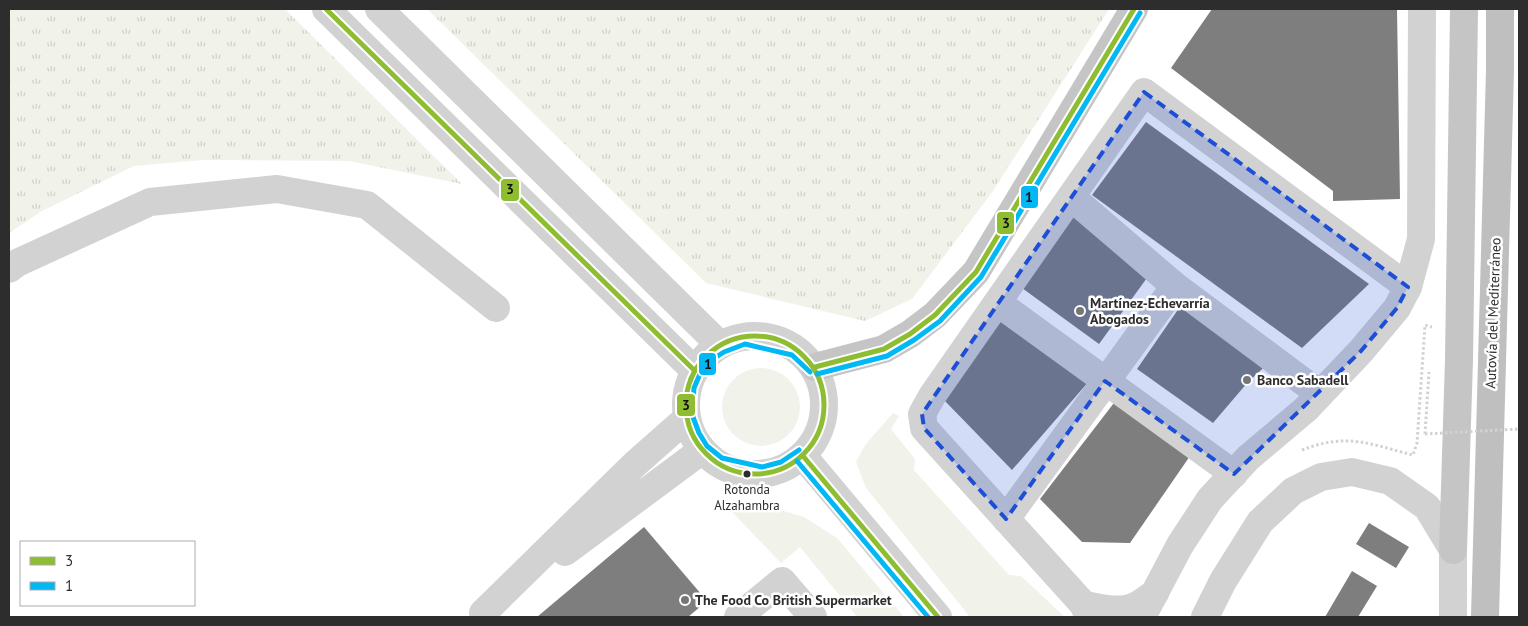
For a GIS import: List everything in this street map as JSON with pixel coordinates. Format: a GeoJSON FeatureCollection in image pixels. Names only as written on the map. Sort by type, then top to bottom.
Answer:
{"type":"FeatureCollection","features":[{"type":"Feature","properties":{"kind":"highway","name":"Autovía del Mediterráneo"},"geometry":{"type":"LineString","coordinates":[[1484,617],[1500,9]]}},
{"type":"Feature","properties":{"kind":"main road"},"geometry":{"type":"LineString","coordinates":[[814,367],[884,349],[934,315],[976,272],[1134,9]]}},
{"type":"Feature","properties":{"kind":"main road"},"geometry":{"type":"LineString","coordinates":[[1454,550],[1464,9]]}},
{"type":"Feature","properties":{"kind":"street"},"geometry":{"type":"LineString","coordinates":[[326,9],[694,370]]}},
{"type":"Feature","properties":{"kind":"street"},"geometry":{"type":"LineString","coordinates":[[378,9],[720,345]]}},
{"type":"Feature","properties":{"kind":"street"},"geometry":{"type":"LineString","coordinates":[[1142,617],[1180,545],[1210,499],[1248,458],[1306,408],[1361,351],[1397,308],[1408,287],[1421,239],[1422,9]]}},
{"type":"Feature","properties":{"kind":"street"},"geometry":{"type":"LineString","coordinates":[[1155,593],[1134,607],[1098,608],[1086,611],[924,428],[922,414],[932,396],[1144,92],[1408,287]]}},
{"type":"Feature","properties":{"kind":"street"},"geometry":{"type":"LineString","coordinates":[[9,268],[16,263],[150,202],[277,189],[366,205],[496,308]]}},
{"type":"Feature","properties":{"kind":"street"},"geometry":{"type":"LineString","coordinates":[[1071,197],[1175,286],[1324,389]]}},
{"type":"Feature","properties":{"kind":"street"},"geometry":{"type":"LineString","coordinates":[[1006,519],[1175,286]]}},
{"type":"Feature","properties":{"kind":"street"},"geometry":{"type":"LineString","coordinates":[[998,303],[1234,474]]}},
{"type":"Feature","properties":{"kind":"street"},"geometry":{"type":"LineString","coordinates":[[1258,330],[1324,389]]}},
{"type":"Feature","properties":{"kind":"street"},"geometry":{"type":"LineString","coordinates":[[745,336],[796,348],[814,367],[822,385],[825,404],[823,423],[815,441],[803,456],[784,469],[762,475],[719,465],[701,451],[692,436],[686,419],[685,403],[688,386],[694,370],[705,356],[720,345],[745,336]]}},
{"type":"Feature","properties":{"kind":"street"},"geometry":{"type":"LineString","coordinates":[[481,615],[635,464],[686,419]]}},
{"type":"Feature","properties":{"kind":"street"},"geometry":{"type":"LineString","coordinates":[[481,615],[701,451]]}},
{"type":"Feature","properties":{"kind":"street"},"geometry":{"type":"LineString","coordinates":[[803,456],[938,617]]}},
{"type":"Feature","properties":{"kind":"street"},"geometry":{"type":"LineString","coordinates":[[1205,617],[1223,581],[1260,522],[1293,491],[1321,477],[1352,472],[1390,481],[1427,507],[1454,550],[1453,617]]}},
{"type":"Feature","properties":{"kind":"street"},"geometry":{"type":"LineString","coordinates":[[738,617],[782,580],[813,617]]}},
{"type":"Feature","properties":{"kind":"path"},"geometry":{"type":"LineString","coordinates":[[1294,452],[1319,444],[1345,441],[1370,444],[1412,455],[1417,442],[1425,325],[1433,327],[1432,336]]}},
{"type":"Feature","properties":{"kind":"path"},"geometry":{"type":"LineString","coordinates":[[1430,366],[1425,434],[1519,429]]}},
{"type":"Feature","properties":{"kind":"highlighted area"},"geometry":{"type":"Polygon","coordinates":[[[1144,92],[1408,287],[1397,308],[1361,351],[1234,474],[1105,381],[1006,519],[924,428],[922,414],[1144,92]]]}},
{"type":"Feature","properties":{"kind":"green space"},"geometry":{"type":"Polygon","coordinates":[[[9,9],[285,9],[462,184],[349,161],[203,160],[134,166],[42,211],[9,233],[9,9]]]}},
{"type":"Feature","properties":{"kind":"green space"},"geometry":{"type":"Polygon","coordinates":[[[427,9],[1109,9],[993,191],[912,299],[865,321],[706,283],[427,9]]]}},
{"type":"Feature","properties":{"kind":"green space"},"geometry":{"type":"Polygon","coordinates":[[[753,368],[769,368],[783,374],[794,385],[800,399],[800,415],[794,429],[783,440],[769,446],[753,446],[739,440],[728,429],[722,415],[722,399],[728,385],[739,374],[753,368]]]}},
{"type":"Feature","properties":{"kind":"green space"},"geometry":{"type":"Polygon","coordinates":[[[893,413],[899,416],[891,429],[915,459],[914,470],[1009,575],[1021,576],[1065,617],[970,617],[866,488],[856,462],[865,445],[893,413]]]}},
{"type":"Feature","properties":{"kind":"green space"},"geometry":{"type":"Polygon","coordinates":[[[729,509],[777,509],[804,517],[837,538],[904,617],[857,617],[800,547],[781,563],[729,509]]]}},
{"type":"Feature","properties":{"kind":"building"},"geometry":{"type":"Polygon","coordinates":[[[1212,9],[1397,9],[1400,199],[1333,201],[1333,191],[1171,68],[1212,9]]]}},
{"type":"Feature","properties":{"kind":"building"},"geometry":{"type":"Polygon","coordinates":[[[1146,122],[1369,284],[1302,348],[1092,195],[1146,122]]]}},
{"type":"Feature","properties":{"kind":"building"},"geometry":{"type":"Polygon","coordinates":[[[1074,215],[1152,271],[1099,344],[1022,288],[1074,215]]]}},
{"type":"Feature","properties":{"kind":"building"},"geometry":{"type":"Polygon","coordinates":[[[1186,298],[1272,360],[1248,382],[1213,423],[1137,369],[1186,298]]]}},
{"type":"Feature","properties":{"kind":"building"},"geometry":{"type":"Polygon","coordinates":[[[1004,317],[1090,380],[1012,470],[943,399],[1004,317]]]}},
{"type":"Feature","properties":{"kind":"building"},"geometry":{"type":"Polygon","coordinates":[[[1117,399],[1190,456],[1130,543],[1082,542],[1040,499],[1117,399]]]}},
{"type":"Feature","properties":{"kind":"building"},"geometry":{"type":"Polygon","coordinates":[[[1369,523],[1409,547],[1396,568],[1356,544],[1369,523]]]}},
{"type":"Feature","properties":{"kind":"building"},"geometry":{"type":"Polygon","coordinates":[[[644,527],[707,601],[688,617],[537,617],[644,527]]]}},
{"type":"Feature","properties":{"kind":"building"},"geometry":{"type":"Polygon","coordinates":[[[1352,571],[1377,586],[1358,617],[1325,617],[1352,571]]]}},
{"type":"Feature","properties":{"kind":"transit line","name":"3"},"geometry":{"type":"LineString","coordinates":[[326,9],[694,370]]}},
{"type":"Feature","properties":{"kind":"transit line","name":"3"},"geometry":{"type":"LineString","coordinates":[[815,367],[884,349],[910,334],[935,315],[976,272],[1134,9]]}},
{"type":"Feature","properties":{"kind":"transit line","name":"1"},"geometry":{"type":"LineString","coordinates":[[817,374],[887,356],[914,340],[940,321],[981,277],[1140,13]]}},
{"type":"Feature","properties":{"kind":"transit line","name":"3"},"geometry":{"type":"LineString","coordinates":[[755,336],[781,341],[793,347],[804,356],[813,367],[819,379],[824,405],[819,431],[813,443],[804,454],[793,463],[781,469],[755,474],[729,469],[717,463],[706,454],[697,443],[691,431],[686,405],[691,379],[697,367],[706,356],[717,347],[729,341],[755,336]]}},
{"type":"Feature","properties":{"kind":"transit line","name":"1"},"geometry":{"type":"LineString","coordinates":[[799,450],[781,462],[762,467],[722,458],[707,446],[699,433],[693,417],[694,388],[700,374],[710,361],[724,352],[745,344],[792,355],[810,372]]}},
{"type":"Feature","properties":{"kind":"transit line","name":"3"},"geometry":{"type":"LineString","coordinates":[[803,456],[938,617]]}},
{"type":"Feature","properties":{"kind":"transit line","name":"1"},"geometry":{"type":"LineString","coordinates":[[797,461],[928,617]]}},
{"type":"Feature","properties":{"kind":"place","name":"Martínez-Echevarría Abogados"},"geometry":{"type":"Point","coordinates":[1080,311]}},
{"type":"Feature","properties":{"kind":"place","name":"Banco Sabadell"},"geometry":{"type":"Point","coordinates":[1247,380]}},
{"type":"Feature","properties":{"kind":"place","name":"Rotonda Alzahambra"},"geometry":{"type":"Point","coordinates":[747,474]}},
{"type":"Feature","properties":{"kind":"place","name":"The Food Co British Supermarket"},"geometry":{"type":"Point","coordinates":[685,600]}}]}
